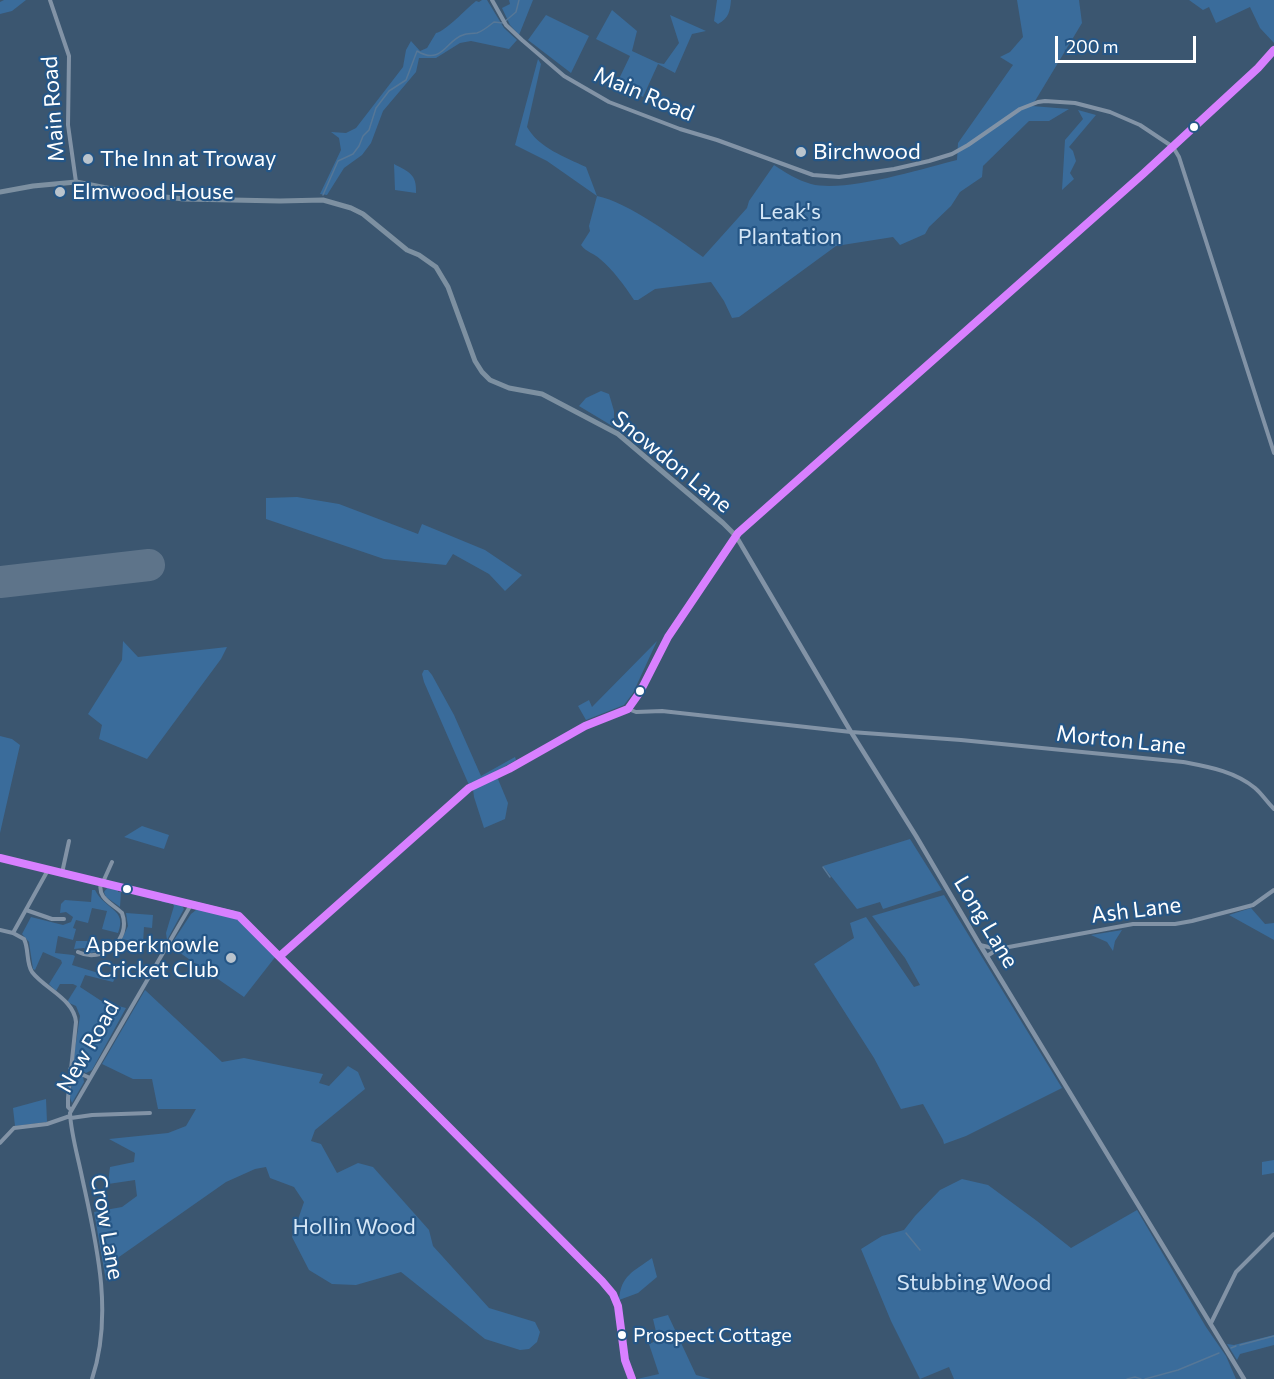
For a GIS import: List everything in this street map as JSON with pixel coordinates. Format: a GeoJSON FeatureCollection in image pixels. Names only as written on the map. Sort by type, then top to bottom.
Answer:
{"type":"FeatureCollection","features":[{"type":"Feature","properties":{"kind":"main road"},"geometry":{"type":"LineString","coordinates":[[736,536],[1173,147],[1258,68],[1274,50]]}},
{"type":"Feature","properties":{"kind":"main road","name":"Snowdon Lane"},"geometry":{"type":"LineString","coordinates":[[0,192],[76,182],[137,194],[183,199],[323,200],[351,208],[363,214],[407,250],[436,267],[448,287],[475,361],[490,380],[509,387],[542,394],[618,434],[736,536]]}},
{"type":"Feature","properties":{"kind":"street","name":"Main Road"},"geometry":{"type":"LineString","coordinates":[[50,0],[69,56],[68,125],[76,182]]}},
{"type":"Feature","properties":{"kind":"street","name":"Main Road"},"geometry":{"type":"LineString","coordinates":[[492,0],[506,25],[564,76],[609,102],[813,175],[839,177],[894,169],[952,154],[1020,109],[1038,102],[1076,103],[1110,112],[1140,125],[1173,147]]}},
{"type":"Feature","properties":{"kind":"street"},"geometry":{"type":"LineString","coordinates":[[1173,147],[1179,157],[1274,453]]}},
{"type":"Feature","properties":{"kind":"street"},"geometry":{"type":"LineString","coordinates":[[280,956],[464,792],[585,726],[628,709],[640,692],[668,637],[736,536]]}},
{"type":"Feature","properties":{"kind":"street","name":"Long Lane"},"geometry":{"type":"LineString","coordinates":[[736,536],[850,732],[916,836],[1244,1379]]}},
{"type":"Feature","properties":{"kind":"street","name":"Morton Lane"},"geometry":{"type":"LineString","coordinates":[[628,709],[636,712],[662,711],[850,732],[961,740],[1183,762],[1211,767],[1245,780],[1274,809]]}},
{"type":"Feature","properties":{"kind":"street"},"geometry":{"type":"LineString","coordinates":[[62,873],[69,841]]}},
{"type":"Feature","properties":{"kind":"street"},"geometry":{"type":"LineString","coordinates":[[0,858],[239,916],[602,1281],[613,1294],[618,1306],[625,1360],[632,1379]]}},
{"type":"Feature","properties":{"kind":"street"},"geometry":{"type":"LineString","coordinates":[[81,952],[92,956],[105,954],[116,943],[124,927],[122,914],[102,896],[100,889],[112,862]]}},
{"type":"Feature","properties":{"kind":"street"},"geometry":{"type":"LineString","coordinates":[[13,933],[48,870]]}},
{"type":"Feature","properties":{"kind":"street","name":"Ash Lane"},"geometry":{"type":"LineString","coordinates":[[987,956],[998,949],[1133,924],[1175,924],[1192,921],[1252,905],[1274,890]]}},
{"type":"Feature","properties":{"kind":"street","name":"New Road"},"geometry":{"type":"LineString","coordinates":[[70,1117],[71,1110],[192,903]]}},
{"type":"Feature","properties":{"kind":"street"},"geometry":{"type":"LineString","coordinates":[[26,910],[52,919],[64,919]]}},
{"type":"Feature","properties":{"kind":"street"},"geometry":{"type":"LineString","coordinates":[[0,930],[20,936],[26,943],[31,970],[74,1011],[76,1022],[68,1098],[68,1107],[71,1110]]}},
{"type":"Feature","properties":{"kind":"street","name":"Ash Lane"},"geometry":{"type":"LineString","coordinates":[[980,945],[998,949]]}},
{"type":"Feature","properties":{"kind":"street"},"geometry":{"type":"LineString","coordinates":[[70,1069],[90,1078]]}},
{"type":"Feature","properties":{"kind":"street"},"geometry":{"type":"LineString","coordinates":[[0,1143],[14,1128],[47,1124],[70,1117],[150,1113]]}},
{"type":"Feature","properties":{"kind":"street","name":"Crow Lane"},"geometry":{"type":"LineString","coordinates":[[70,1117],[102,1280],[101,1320],[92,1379]]}},
{"type":"Feature","properties":{"kind":"street"},"geometry":{"type":"LineString","coordinates":[[1211,1323],[1236,1272],[1274,1234]]}},
{"type":"Feature","properties":{"kind":"green space"},"geometry":{"type":"Polygon","coordinates":[[[26,0],[12,11],[0,14],[0,2],[26,0]]]}},
{"type":"Feature","properties":{"kind":"green space"},"geometry":{"type":"Polygon","coordinates":[[[487,0],[504,28],[517,40],[509,49],[471,41],[460,43],[436,58],[419,58],[416,72],[383,111],[371,143],[362,155],[344,168],[327,195],[320,194],[341,150],[339,138],[331,132],[346,133],[356,128],[403,67],[406,50],[411,41],[420,51],[427,48],[436,33],[476,1],[487,0]]]}},
{"type":"Feature","properties":{"kind":"green space"},"geometry":{"type":"Polygon","coordinates":[[[509,0],[533,0],[519,35],[510,25],[502,8],[510,4],[509,0]]]}},
{"type":"Feature","properties":{"kind":"green space"},"geometry":{"type":"Polygon","coordinates":[[[717,0],[731,0],[728,14],[718,24],[714,21],[717,0]]]}},
{"type":"Feature","properties":{"kind":"green space","name":"Leak's Plantation"},"geometry":{"type":"Polygon","coordinates":[[[1017,0],[1079,0],[1082,23],[1032,106],[1069,109],[1049,121],[1029,121],[983,166],[982,177],[960,192],[951,206],[929,227],[925,234],[900,245],[893,237],[836,246],[739,317],[732,318],[711,282],[655,289],[638,300],[634,300],[610,268],[581,245],[590,231],[589,226],[597,196],[623,205],[637,213],[703,257],[747,208],[749,201],[774,165],[801,180],[826,186],[863,183],[957,160],[958,143],[1013,65],[1000,57],[1010,52],[1023,37],[1017,0]]]}},
{"type":"Feature","properties":{"kind":"green space"},"geometry":{"type":"Polygon","coordinates":[[[1189,0],[1274,0],[1274,43],[1260,28],[1250,7],[1216,23],[1209,7],[1203,10],[1189,0]]]}},
{"type":"Feature","properties":{"kind":"green space"},"geometry":{"type":"Polygon","coordinates":[[[612,10],[637,31],[632,51],[658,63],[664,64],[679,43],[670,15],[706,31],[692,34],[675,73],[658,64],[643,97],[636,93],[636,89],[618,81],[630,56],[596,39],[612,10]]]}},
{"type":"Feature","properties":{"kind":"green space"},"geometry":{"type":"Polygon","coordinates":[[[546,15],[589,36],[571,73],[528,40],[546,15]]]}},
{"type":"Feature","properties":{"kind":"green space"},"geometry":{"type":"Polygon","coordinates":[[[538,59],[541,64],[527,127],[545,146],[586,167],[597,196],[547,161],[515,145],[538,59]]]}},
{"type":"Feature","properties":{"kind":"green space"},"geometry":{"type":"Polygon","coordinates":[[[1078,110],[1096,115],[1069,147],[1076,161],[1070,173],[1074,179],[1062,190],[1065,140],[1083,119],[1078,110]]]}},
{"type":"Feature","properties":{"kind":"green space"},"geometry":{"type":"Polygon","coordinates":[[[394,164],[411,174],[415,182],[416,193],[395,190],[394,164]]]}},
{"type":"Feature","properties":{"kind":"green space"},"geometry":{"type":"Polygon","coordinates":[[[601,391],[609,394],[614,411],[614,427],[579,406],[586,398],[601,391]]]}},
{"type":"Feature","properties":{"kind":"green space"},"geometry":{"type":"Polygon","coordinates":[[[297,497],[339,504],[418,534],[422,524],[485,550],[522,575],[505,591],[489,574],[453,554],[446,565],[384,559],[266,519],[266,498],[297,497]]]}},
{"type":"Feature","properties":{"kind":"green space"},"geometry":{"type":"Polygon","coordinates":[[[123,641],[138,657],[227,647],[221,659],[147,759],[99,739],[102,725],[88,714],[122,660],[123,641]]]}},
{"type":"Feature","properties":{"kind":"green space"},"geometry":{"type":"Polygon","coordinates":[[[657,641],[633,693],[624,705],[586,720],[578,706],[589,700],[592,707],[657,641]]]}},
{"type":"Feature","properties":{"kind":"green space"},"geometry":{"type":"Polygon","coordinates":[[[424,670],[428,670],[432,675],[454,715],[481,776],[515,757],[516,760],[495,772],[508,803],[505,819],[484,828],[474,797],[472,782],[469,785],[424,682],[422,674],[424,670]]]}},
{"type":"Feature","properties":{"kind":"green space"},"geometry":{"type":"Polygon","coordinates":[[[0,736],[12,739],[20,745],[0,833],[0,736]]]}},
{"type":"Feature","properties":{"kind":"green space"},"geometry":{"type":"Polygon","coordinates":[[[142,826],[169,835],[164,849],[124,837],[142,826]]]}},
{"type":"Feature","properties":{"kind":"green space"},"geometry":{"type":"Polygon","coordinates":[[[910,839],[942,890],[883,909],[880,902],[857,909],[823,866],[910,839]]]}},
{"type":"Feature","properties":{"kind":"green space"},"geometry":{"type":"Polygon","coordinates":[[[107,888],[121,892],[120,907],[106,897],[104,892],[107,888]]]}},
{"type":"Feature","properties":{"kind":"green space"},"geometry":{"type":"Polygon","coordinates":[[[92,890],[95,890],[117,914],[120,919],[118,933],[102,929],[107,911],[92,908],[88,923],[76,920],[73,940],[58,936],[55,953],[73,955],[75,956],[72,965],[115,978],[113,982],[85,975],[80,987],[103,1002],[126,1008],[92,1070],[86,1073],[74,1066],[73,1062],[80,1016],[76,1006],[67,1002],[77,986],[60,984],[56,991],[49,984],[62,963],[61,960],[43,952],[35,970],[33,969],[29,942],[22,934],[31,917],[63,925],[71,922],[73,917],[66,912],[60,913],[61,904],[65,900],[91,902],[92,890]]]}},
{"type":"Feature","properties":{"kind":"green space"},"geometry":{"type":"Polygon","coordinates":[[[944,895],[1062,1088],[966,1136],[944,1144],[923,1104],[901,1109],[874,1058],[814,964],[854,938],[850,923],[866,917],[914,987],[920,985],[905,958],[872,916],[944,895]]]}},
{"type":"Feature","properties":{"kind":"green space"},"geometry":{"type":"Polygon","coordinates":[[[161,899],[181,904],[184,909],[167,940],[166,933],[174,906],[162,902],[161,899]]]}},
{"type":"Feature","properties":{"kind":"green space"},"geometry":{"type":"Polygon","coordinates":[[[1251,908],[1265,924],[1274,923],[1274,940],[1229,915],[1251,908]]]}},
{"type":"Feature","properties":{"kind":"green space","name":"Apperknowle Cricket Club"},"geometry":{"type":"Polygon","coordinates":[[[196,910],[237,919],[276,956],[244,997],[170,946],[196,910]]]}},
{"type":"Feature","properties":{"kind":"green space"},"geometry":{"type":"Polygon","coordinates":[[[126,913],[153,915],[152,928],[144,927],[143,943],[122,939],[128,926],[126,913]]]}},
{"type":"Feature","properties":{"kind":"green space"},"geometry":{"type":"Polygon","coordinates":[[[1122,930],[1115,941],[1113,951],[1107,942],[1091,935],[1122,930]]]}},
{"type":"Feature","properties":{"kind":"green space"},"geometry":{"type":"Polygon","coordinates":[[[76,941],[87,941],[105,950],[91,953],[84,948],[74,949],[76,941]]]}},
{"type":"Feature","properties":{"kind":"green space","name":"Hollin Wood"},"geometry":{"type":"Polygon","coordinates":[[[145,990],[222,1062],[244,1058],[323,1074],[319,1083],[329,1086],[348,1066],[358,1072],[365,1089],[315,1130],[311,1141],[321,1144],[337,1173],[358,1163],[373,1167],[429,1230],[433,1246],[489,1308],[535,1322],[540,1332],[537,1342],[529,1349],[520,1350],[485,1339],[401,1272],[356,1285],[332,1284],[309,1270],[292,1237],[304,1202],[294,1187],[270,1178],[266,1167],[255,1169],[226,1182],[119,1257],[106,1281],[94,1212],[122,1207],[137,1196],[135,1180],[108,1184],[110,1167],[134,1162],[135,1153],[109,1139],[168,1133],[186,1126],[196,1109],[158,1109],[152,1079],[133,1079],[102,1064],[145,990]]]}},
{"type":"Feature","properties":{"kind":"green space"},"geometry":{"type":"Polygon","coordinates":[[[73,1074],[83,1076],[84,1082],[72,1103],[70,1098],[73,1074]]]}},
{"type":"Feature","properties":{"kind":"green space"},"geometry":{"type":"Polygon","coordinates":[[[46,1099],[47,1122],[15,1126],[13,1108],[46,1099]]]}},
{"type":"Feature","properties":{"kind":"green space"},"geometry":{"type":"Polygon","coordinates":[[[1274,1160],[1274,1173],[1262,1175],[1262,1162],[1274,1160]]]}},
{"type":"Feature","properties":{"kind":"green space","name":"Stubbing Wood"},"geometry":{"type":"Polygon","coordinates":[[[962,1179],[988,1185],[1071,1248],[1137,1210],[1206,1327],[1226,1356],[1236,1379],[954,1379],[949,1367],[920,1379],[891,1321],[861,1249],[882,1236],[904,1230],[940,1190],[962,1179]]]}},
{"type":"Feature","properties":{"kind":"green space"},"geometry":{"type":"Polygon","coordinates":[[[652,1258],[657,1277],[638,1293],[619,1300],[625,1279],[652,1258]]]}},
{"type":"Feature","properties":{"kind":"green space"},"geometry":{"type":"Polygon","coordinates":[[[668,1315],[696,1375],[711,1379],[637,1379],[659,1374],[649,1344],[658,1340],[653,1319],[668,1315]]]}},
{"type":"Feature","properties":{"kind":"green space"},"geometry":{"type":"Polygon","coordinates":[[[1274,1335],[1274,1345],[1240,1354],[1237,1360],[1227,1344],[1234,1345],[1274,1335]]]}},
{"type":"Feature","properties":{"kind":"waterway"},"geometry":{"type":"LineString","coordinates":[[323,195],[338,161],[353,154],[369,130],[376,108],[389,91],[406,80],[417,51],[432,56],[465,34],[479,32],[494,22],[503,23],[516,12],[519,0]]}},
{"type":"Feature","properties":{"kind":"waterway"},"geometry":{"type":"LineString","coordinates":[[823,867],[830,877]]}},
{"type":"Feature","properties":{"kind":"waterway"},"geometry":{"type":"LineString","coordinates":[[906,1233],[920,1250]]}},
{"type":"Feature","properties":{"kind":"waterway"},"geometry":{"type":"LineString","coordinates":[[1240,1345],[1274,1336]]}},
{"type":"Feature","properties":{"kind":"waterway"},"geometry":{"type":"LineString","coordinates":[[1231,1348],[1236,1346]]}},
{"type":"Feature","properties":{"kind":"waterway"},"geometry":{"type":"LineString","coordinates":[[1145,1379],[1178,1370],[1219,1353]]}},
{"type":"Feature","properties":{"kind":"waterway"},"geometry":{"type":"LineString","coordinates":[[1127,1379],[1135,1377],[1141,1379]]}},
{"type":"Feature","properties":{"kind":"runway"},"geometry":{"type":"LineString","coordinates":[[0,582],[149,565]]}},
{"type":"Feature","properties":{"kind":"transit line"},"geometry":{"type":"LineString","coordinates":[[280,956],[469,788],[509,769],[585,726],[628,709],[640,692],[668,637],[738,533],[1143,174],[1258,68],[1274,50]]}},
{"type":"Feature","properties":{"kind":"transit line"},"geometry":{"type":"LineString","coordinates":[[0,858],[239,916],[602,1281],[613,1294],[618,1306],[625,1360],[632,1379]]}},
{"type":"Feature","properties":{"kind":"place","name":"Birchwood"},"geometry":{"type":"Point","coordinates":[801,152]}},
{"type":"Feature","properties":{"kind":"place","name":"The Inn at Troway"},"geometry":{"type":"Point","coordinates":[88,159]}},
{"type":"Feature","properties":{"kind":"place","name":"Elmwood House"},"geometry":{"type":"Point","coordinates":[60,192]}},
{"type":"Feature","properties":{"kind":"place","name":"Apperknowle Cricket Club"},"geometry":{"type":"Point","coordinates":[231,958]}},
{"type":"Feature","properties":{"kind":"place","name":"Prospect Cottage"},"geometry":{"type":"Point","coordinates":[622,1335]}}]}
